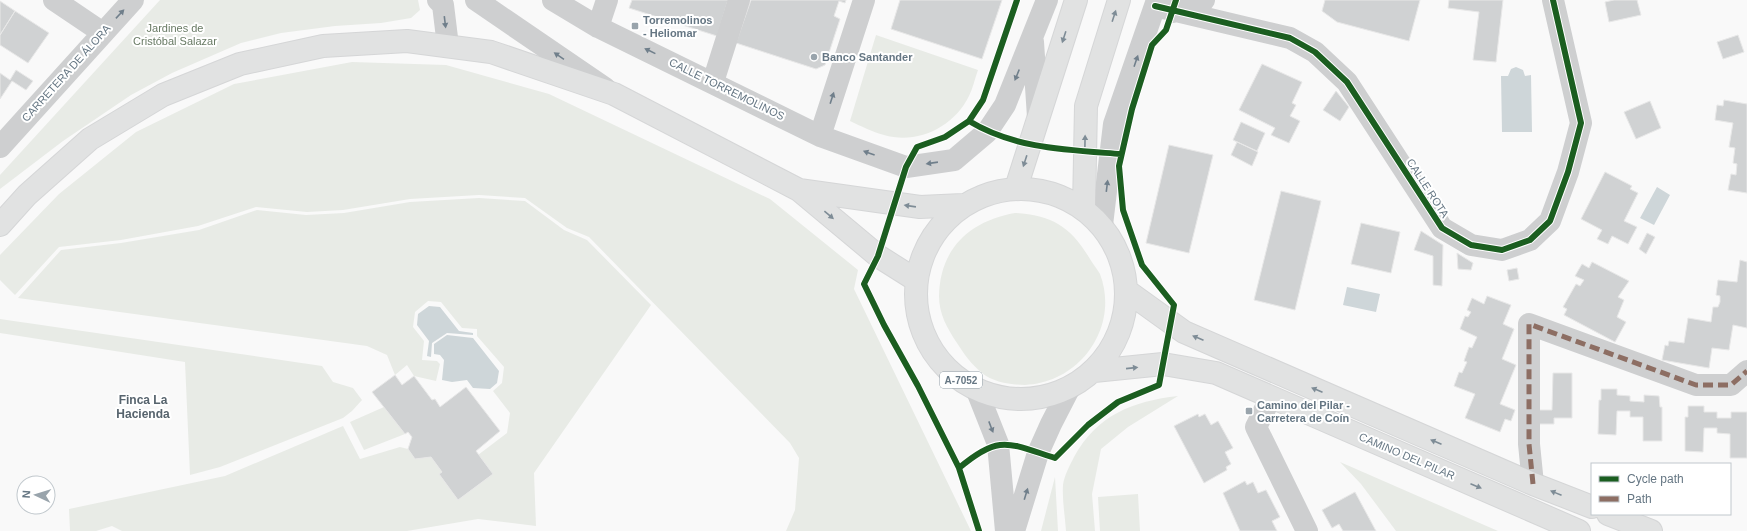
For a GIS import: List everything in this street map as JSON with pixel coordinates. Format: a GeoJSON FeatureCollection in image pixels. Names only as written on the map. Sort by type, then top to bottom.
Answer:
{"type":"FeatureCollection","features":[{"type":"Feature","properties":{"kind":"main road"},"geometry":{"type":"LineString","coordinates":[[1016,188],[1076,0]]}},
{"type":"Feature","properties":{"kind":"main road"},"geometry":{"type":"LineString","coordinates":[[1084,208],[1086,106],[1119,0]]}},
{"type":"Feature","properties":{"kind":"main road"},"geometry":{"type":"LineString","coordinates":[[0,225],[27,195],[90,139],[162,95],[240,64],[323,46],[407,41],[491,52],[614,94],[799,190],[878,256],[916,280]]}},
{"type":"Feature","properties":{"kind":"main road","name":"A-7052"},"geometry":{"type":"LineString","coordinates":[[1016,188],[1040,189],[1063,196],[1084,208],[1102,225],[1115,245],[1124,268],[1127,291],[1124,321],[1112,348],[1094,371],[1069,388],[1047,397],[1023,400],[1000,398],[977,391],[949,372],[929,345],[917,313],[916,280],[926,251],[942,224],[963,205],[988,193],[1016,188]]}},
{"type":"Feature","properties":{"kind":"main road"},"geometry":{"type":"LineString","coordinates":[[799,190],[920,207],[963,205]]}},
{"type":"Feature","properties":{"kind":"main road"},"geometry":{"type":"LineString","coordinates":[[1127,291],[1184,332],[1533,484],[1591,508]]}},
{"type":"Feature","properties":{"kind":"main road","name":"CAMINO DEL PILAR"},"geometry":{"type":"LineString","coordinates":[[1094,371],[1163,364],[1216,373],[1579,531]]}},
{"type":"Feature","properties":{"kind":"main road"},"geometry":{"type":"LineString","coordinates":[[1611,515],[1651,531]]}},
{"type":"Feature","properties":{"kind":"street"},"geometry":{"type":"LineString","coordinates":[[54,0],[103,33]]}},
{"type":"Feature","properties":{"kind":"street","name":"CARRETERA DE ÁLORA"},"geometry":{"type":"LineString","coordinates":[[0,147],[133,0]]}},
{"type":"Feature","properties":{"kind":"street"},"geometry":{"type":"LineString","coordinates":[[438,0],[443,5],[448,46]]}},
{"type":"Feature","properties":{"kind":"street"},"geometry":{"type":"LineString","coordinates":[[476,0],[614,94]]}},
{"type":"Feature","properties":{"kind":"street","name":"CALLE TORREMOLINOS"},"geometry":{"type":"LineString","coordinates":[[553,0],[598,27],[713,82],[820,136],[906,167],[954,160],[987,132],[1005,105],[1033,37]]}},
{"type":"Feature","properties":{"kind":"street"},"geometry":{"type":"LineString","coordinates":[[598,27],[607,0]]}},
{"type":"Feature","properties":{"kind":"street"},"geometry":{"type":"LineString","coordinates":[[713,82],[739,0]]}},
{"type":"Feature","properties":{"kind":"street"},"geometry":{"type":"LineString","coordinates":[[820,136],[864,0]]}},
{"type":"Feature","properties":{"kind":"street"},"geometry":{"type":"LineString","coordinates":[[1038,117],[1033,37],[1047,0]]}},
{"type":"Feature","properties":{"kind":"street"},"geometry":{"type":"LineString","coordinates":[[1102,225],[1114,124],[1162,6],[1204,0]]}},
{"type":"Feature","properties":{"kind":"street","name":"CALLE ROTA"},"geometry":{"type":"LineString","coordinates":[[1162,6],[1290,38],[1314,52],[1347,82],[1442,228],[1471,245],[1502,250],[1530,240],[1550,222],[1568,172],[1581,124],[1553,0]]}},
{"type":"Feature","properties":{"kind":"street"},"geometry":{"type":"LineString","coordinates":[[1533,484],[1529,444],[1529,324],[1696,385],[1731,385],[1747,371]]}},
{"type":"Feature","properties":{"kind":"street"},"geometry":{"type":"LineString","coordinates":[[1014,531],[1038,453],[1050,424],[1069,388]]}},
{"type":"Feature","properties":{"kind":"street"},"geometry":{"type":"LineString","coordinates":[[977,391],[998,444],[1006,531]]}},
{"type":"Feature","properties":{"kind":"street"},"geometry":{"type":"LineString","coordinates":[[1271,397],[1256,427],[1307,531]]}},
{"type":"Feature","properties":{"kind":"green space","name":"Jardines de Cristóbal Salazar"},"geometry":{"type":"Polygon","coordinates":[[[160,0],[418,0],[420,10],[411,18],[381,23],[335,26],[281,33],[241,43],[172,73],[131,95],[63,141],[0,189],[0,175],[160,0]]]}},
{"type":"Feature","properties":{"kind":"green space"},"geometry":{"type":"Polygon","coordinates":[[[876,35],[978,70],[969,96],[954,117],[933,131],[909,137],[884,135],[871,131],[850,121],[876,35]]]}},
{"type":"Feature","properties":{"kind":"green space"},"geometry":{"type":"Polygon","coordinates":[[[352,62],[446,65],[549,94],[770,199],[858,270],[854,289],[971,531],[786,531],[795,510],[799,458],[790,443],[589,237],[567,228],[525,198],[479,195],[410,199],[343,210],[307,212],[256,207],[198,226],[121,240],[59,247],[15,295],[0,280],[0,255],[59,194],[136,132],[234,84],[352,62]]]}},
{"type":"Feature","properties":{"kind":"green space"},"geometry":{"type":"Polygon","coordinates":[[[479,198],[525,201],[564,230],[587,240],[651,305],[534,473],[536,526],[478,519],[407,531],[122,531],[112,526],[96,531],[70,531],[69,509],[225,476],[343,426],[360,459],[400,447],[408,449],[415,459],[431,457],[442,472],[439,474],[458,500],[493,474],[478,455],[507,433],[510,413],[493,391],[502,383],[504,367],[477,336],[477,329],[462,328],[441,302],[428,301],[415,312],[413,327],[424,341],[422,360],[437,361],[440,364],[436,381],[414,376],[407,365],[395,375],[387,355],[367,346],[18,298],[61,250],[121,243],[199,230],[257,210],[306,215],[344,213],[410,202],[479,198]]]}},
{"type":"Feature","properties":{"kind":"green space"},"geometry":{"type":"Polygon","coordinates":[[[1015,213],[1028,214],[1050,220],[1068,231],[1083,248],[1100,274],[1105,294],[1104,313],[1100,332],[1091,349],[1078,363],[1063,374],[1045,382],[1025,385],[1008,384],[997,381],[991,379],[978,370],[965,355],[950,332],[944,321],[939,303],[941,279],[945,264],[960,240],[971,230],[984,223],[1015,213]]]}},
{"type":"Feature","properties":{"kind":"green space"},"geometry":{"type":"Polygon","coordinates":[[[0,319],[322,366],[333,382],[353,388],[362,400],[343,418],[220,467],[190,475],[185,362],[0,333],[0,319]]]}},
{"type":"Feature","properties":{"kind":"green space"},"geometry":{"type":"Polygon","coordinates":[[[1178,396],[1128,427],[1101,449],[1092,494],[1095,531],[1066,531],[1063,485],[1072,460],[1083,443],[1094,430],[1105,421],[1131,406],[1162,398],[1178,396]]]}},
{"type":"Feature","properties":{"kind":"green space"},"geometry":{"type":"Polygon","coordinates":[[[384,407],[405,434],[364,450],[350,422],[384,407]]]}},
{"type":"Feature","properties":{"kind":"green space"},"geometry":{"type":"Polygon","coordinates":[[[1340,462],[1498,531],[1396,531],[1361,484],[1340,462]]]}},
{"type":"Feature","properties":{"kind":"green space"},"geometry":{"type":"Polygon","coordinates":[[[1055,477],[1058,531],[1041,531],[1055,477]]]}},
{"type":"Feature","properties":{"kind":"green space"},"geometry":{"type":"Polygon","coordinates":[[[1138,494],[1140,531],[1100,531],[1098,497],[1138,494]]]}},
{"type":"Feature","properties":{"kind":"shaded area"},"geometry":{"type":"Polygon","coordinates":[[[1516,67],[1523,70],[1525,76],[1531,75],[1532,132],[1502,132],[1501,76],[1508,76],[1511,69],[1516,67]]]}},
{"type":"Feature","properties":{"kind":"shaded area"},"geometry":{"type":"Polygon","coordinates":[[[1657,187],[1670,195],[1654,225],[1640,218],[1657,187]]]}},
{"type":"Feature","properties":{"kind":"shaded area"},"geometry":{"type":"Polygon","coordinates":[[[1347,287],[1380,294],[1376,312],[1343,305],[1347,287]]]}},
{"type":"Feature","properties":{"kind":"shaded area"},"geometry":{"type":"Polygon","coordinates":[[[429,306],[440,307],[459,331],[473,333],[473,335],[447,333],[432,343],[431,357],[427,356],[429,341],[417,325],[418,314],[429,306]]]}},
{"type":"Feature","properties":{"kind":"shaded area"},"geometry":{"type":"Polygon","coordinates":[[[447,335],[473,338],[499,371],[497,383],[490,389],[473,388],[467,380],[452,382],[442,380],[444,360],[440,355],[434,354],[434,344],[447,335]]]}},
{"type":"Feature","properties":{"kind":"building"},"geometry":{"type":"Polygon","coordinates":[[[632,0],[728,0],[717,36],[629,8],[632,0]]]}},
{"type":"Feature","properties":{"kind":"building"},"geometry":{"type":"Polygon","coordinates":[[[751,0],[846,0],[845,3],[839,1],[834,16],[840,19],[825,65],[816,69],[736,43],[751,0]]]}},
{"type":"Feature","properties":{"kind":"building"},"geometry":{"type":"Polygon","coordinates":[[[900,0],[1002,0],[982,59],[891,29],[900,0]]]}},
{"type":"Feature","properties":{"kind":"building"},"geometry":{"type":"Polygon","coordinates":[[[1325,0],[1420,0],[1409,41],[1337,22],[1322,11],[1325,0]]]}},
{"type":"Feature","properties":{"kind":"building"},"geometry":{"type":"Polygon","coordinates":[[[1449,0],[1503,0],[1496,62],[1473,60],[1479,12],[1448,8],[1449,0]]]}},
{"type":"Feature","properties":{"kind":"building"},"geometry":{"type":"Polygon","coordinates":[[[1614,0],[1637,0],[1641,15],[1609,22],[1605,2],[1614,0]]]}},
{"type":"Feature","properties":{"kind":"building"},"geometry":{"type":"Polygon","coordinates":[[[0,1],[15,11],[0,35],[0,1]]]}},
{"type":"Feature","properties":{"kind":"building"},"geometry":{"type":"Polygon","coordinates":[[[15,11],[49,33],[28,63],[0,45],[0,35],[15,11]]]}},
{"type":"Feature","properties":{"kind":"building"},"geometry":{"type":"Polygon","coordinates":[[[1738,35],[1744,52],[1723,59],[1717,42],[1738,35]]]}},
{"type":"Feature","properties":{"kind":"building"},"geometry":{"type":"Polygon","coordinates":[[[1262,64],[1302,82],[1292,103],[1296,105],[1290,116],[1300,121],[1289,143],[1271,135],[1275,128],[1239,110],[1262,64]]]}},
{"type":"Feature","properties":{"kind":"building"},"geometry":{"type":"Polygon","coordinates":[[[16,70],[33,81],[26,90],[12,81],[0,99],[0,73],[10,80],[16,70]]]}},
{"type":"Feature","properties":{"kind":"building"},"geometry":{"type":"Polygon","coordinates":[[[1336,91],[1349,107],[1340,121],[1323,110],[1336,91]]]}},
{"type":"Feature","properties":{"kind":"building"},"geometry":{"type":"Polygon","coordinates":[[[1724,100],[1747,104],[1747,193],[1728,190],[1731,174],[1736,175],[1737,164],[1733,163],[1735,148],[1729,147],[1733,123],[1715,120],[1717,105],[1723,106],[1724,100]]]}},
{"type":"Feature","properties":{"kind":"building"},"geometry":{"type":"Polygon","coordinates":[[[1650,101],[1661,128],[1636,139],[1624,112],[1650,101]]]}},
{"type":"Feature","properties":{"kind":"building"},"geometry":{"type":"Polygon","coordinates":[[[1241,122],[1265,133],[1257,151],[1233,140],[1241,122]]]}},
{"type":"Feature","properties":{"kind":"building"},"geometry":{"type":"Polygon","coordinates":[[[1237,142],[1258,152],[1252,166],[1231,155],[1237,142]]]}},
{"type":"Feature","properties":{"kind":"building"},"geometry":{"type":"Polygon","coordinates":[[[1169,145],[1213,155],[1189,253],[1146,243],[1169,145]]]}},
{"type":"Feature","properties":{"kind":"building"},"geometry":{"type":"Polygon","coordinates":[[[1605,172],[1632,186],[1630,189],[1638,193],[1624,221],[1637,227],[1628,244],[1612,236],[1608,244],[1597,239],[1602,230],[1581,219],[1605,172]]]}},
{"type":"Feature","properties":{"kind":"building"},"geometry":{"type":"Polygon","coordinates":[[[1281,191],[1321,201],[1295,310],[1254,300],[1281,191]]]}},
{"type":"Feature","properties":{"kind":"building"},"geometry":{"type":"Polygon","coordinates":[[[1361,223],[1400,232],[1391,273],[1351,264],[1361,223]]]}},
{"type":"Feature","properties":{"kind":"building"},"geometry":{"type":"Polygon","coordinates":[[[1421,231],[1443,245],[1442,286],[1433,285],[1433,256],[1414,250],[1421,231]]]}},
{"type":"Feature","properties":{"kind":"building"},"geometry":{"type":"Polygon","coordinates":[[[1647,233],[1655,237],[1646,254],[1639,249],[1647,233]]]}},
{"type":"Feature","properties":{"kind":"building"},"geometry":{"type":"Polygon","coordinates":[[[1457,253],[1473,263],[1471,270],[1458,269],[1457,253]]]}},
{"type":"Feature","properties":{"kind":"building"},"geometry":{"type":"Polygon","coordinates":[[[1740,260],[1747,262],[1747,328],[1733,325],[1729,350],[1712,348],[1709,368],[1662,360],[1665,345],[1668,346],[1669,341],[1684,343],[1688,318],[1711,322],[1713,307],[1718,307],[1720,302],[1720,296],[1716,295],[1718,280],[1737,282],[1740,260]]]}},
{"type":"Feature","properties":{"kind":"building"},"geometry":{"type":"Polygon","coordinates":[[[1592,262],[1629,281],[1618,297],[1624,300],[1617,317],[1626,322],[1615,342],[1564,315],[1567,309],[1563,307],[1576,284],[1580,286],[1584,280],[1575,276],[1582,264],[1589,268],[1592,262]]]}},
{"type":"Feature","properties":{"kind":"building"},"geometry":{"type":"Polygon","coordinates":[[[1517,268],[1519,279],[1509,281],[1507,270],[1517,268]]]}},
{"type":"Feature","properties":{"kind":"building"},"geometry":{"type":"Polygon","coordinates":[[[1487,296],[1511,305],[1503,324],[1514,329],[1502,359],[1516,365],[1500,404],[1515,410],[1511,421],[1505,419],[1500,432],[1465,418],[1475,394],[1454,386],[1459,372],[1462,373],[1467,362],[1464,361],[1469,347],[1472,348],[1477,337],[1460,329],[1465,316],[1468,317],[1471,312],[1467,310],[1472,298],[1484,304],[1487,296]]]}},
{"type":"Feature","properties":{"kind":"building"},"geometry":{"type":"Polygon","coordinates":[[[1553,373],[1572,373],[1572,418],[1554,418],[1554,424],[1539,424],[1539,410],[1552,410],[1553,373]]]}},
{"type":"Feature","properties":{"kind":"building"},"geometry":{"type":"Polygon","coordinates":[[[395,375],[402,385],[414,376],[432,400],[435,399],[440,407],[466,387],[500,431],[476,451],[493,474],[458,500],[439,474],[442,472],[431,457],[415,459],[408,449],[412,437],[408,432],[405,434],[372,392],[395,375]]]}},
{"type":"Feature","properties":{"kind":"building"},"geometry":{"type":"Polygon","coordinates":[[[1601,389],[1617,389],[1617,395],[1630,396],[1630,401],[1644,402],[1644,395],[1659,396],[1660,407],[1662,407],[1662,441],[1643,441],[1643,417],[1630,417],[1630,411],[1617,411],[1616,435],[1598,434],[1599,400],[1601,400],[1601,389]]]}},
{"type":"Feature","properties":{"kind":"building"},"geometry":{"type":"Polygon","coordinates":[[[1688,406],[1704,406],[1704,412],[1717,412],[1717,418],[1731,418],[1731,412],[1747,412],[1747,458],[1730,458],[1730,434],[1717,433],[1717,428],[1704,428],[1703,452],[1685,451],[1685,417],[1688,417],[1688,406]]]}},
{"type":"Feature","properties":{"kind":"building"},"geometry":{"type":"Polygon","coordinates":[[[1198,414],[1199,417],[1205,414],[1211,425],[1218,421],[1233,448],[1225,452],[1231,464],[1226,467],[1227,470],[1204,483],[1174,426],[1198,414]]]}},
{"type":"Feature","properties":{"kind":"building"},"geometry":{"type":"Polygon","coordinates":[[[1245,481],[1247,485],[1253,482],[1258,493],[1266,490],[1280,517],[1272,521],[1277,531],[1240,531],[1223,493],[1245,481]]]}},
{"type":"Feature","properties":{"kind":"building"},"geometry":{"type":"Polygon","coordinates":[[[1355,492],[1376,531],[1343,531],[1339,524],[1332,528],[1322,510],[1355,492]]]}},
{"type":"Feature","properties":{"kind":"marked path"},"geometry":{"type":"LineString","coordinates":[[1533,484],[1529,444],[1529,324],[1696,385],[1731,385],[1747,371]]}},
{"type":"Feature","properties":{"kind":"cycle path"},"geometry":{"type":"LineString","coordinates":[[1017,0],[983,100],[969,121],[987,130],[1023,143],[1062,149],[1121,154]]}},
{"type":"Feature","properties":{"kind":"cycle path"},"geometry":{"type":"LineString","coordinates":[[969,121],[945,137],[917,147],[906,167],[878,256],[864,284],[959,468],[984,450],[995,446],[1004,445],[1026,448],[1055,458],[1088,425],[1118,402],[1159,385],[1174,305],[1142,265],[1123,210],[1119,166],[1132,109],[1152,45],[1166,30],[1176,0]]}},
{"type":"Feature","properties":{"kind":"cycle path"},"geometry":{"type":"LineString","coordinates":[[1155,6],[1290,38],[1315,52],[1347,82],[1442,228],[1471,245],[1502,250],[1530,240],[1550,221],[1568,172],[1581,123],[1553,0]]}},
{"type":"Feature","properties":{"kind":"cycle path"},"geometry":{"type":"LineString","coordinates":[[959,468],[979,531]]}},
{"type":"Feature","properties":{"kind":"place","name":"Torremolinos - Heliomar"},"geometry":{"type":"Point","coordinates":[635,26]}},
{"type":"Feature","properties":{"kind":"place","name":"Banco Santander"},"geometry":{"type":"Point","coordinates":[814,57]}},
{"type":"Feature","properties":{"kind":"place","name":"Camino del Pilar - Carretera de Coín"},"geometry":{"type":"Point","coordinates":[1249,411]}},
{"type":"Feature","properties":{"kind":"district","name":"Finca La Hacienda"},"geometry":{"type":"Point","coordinates":[143,407]}}]}
